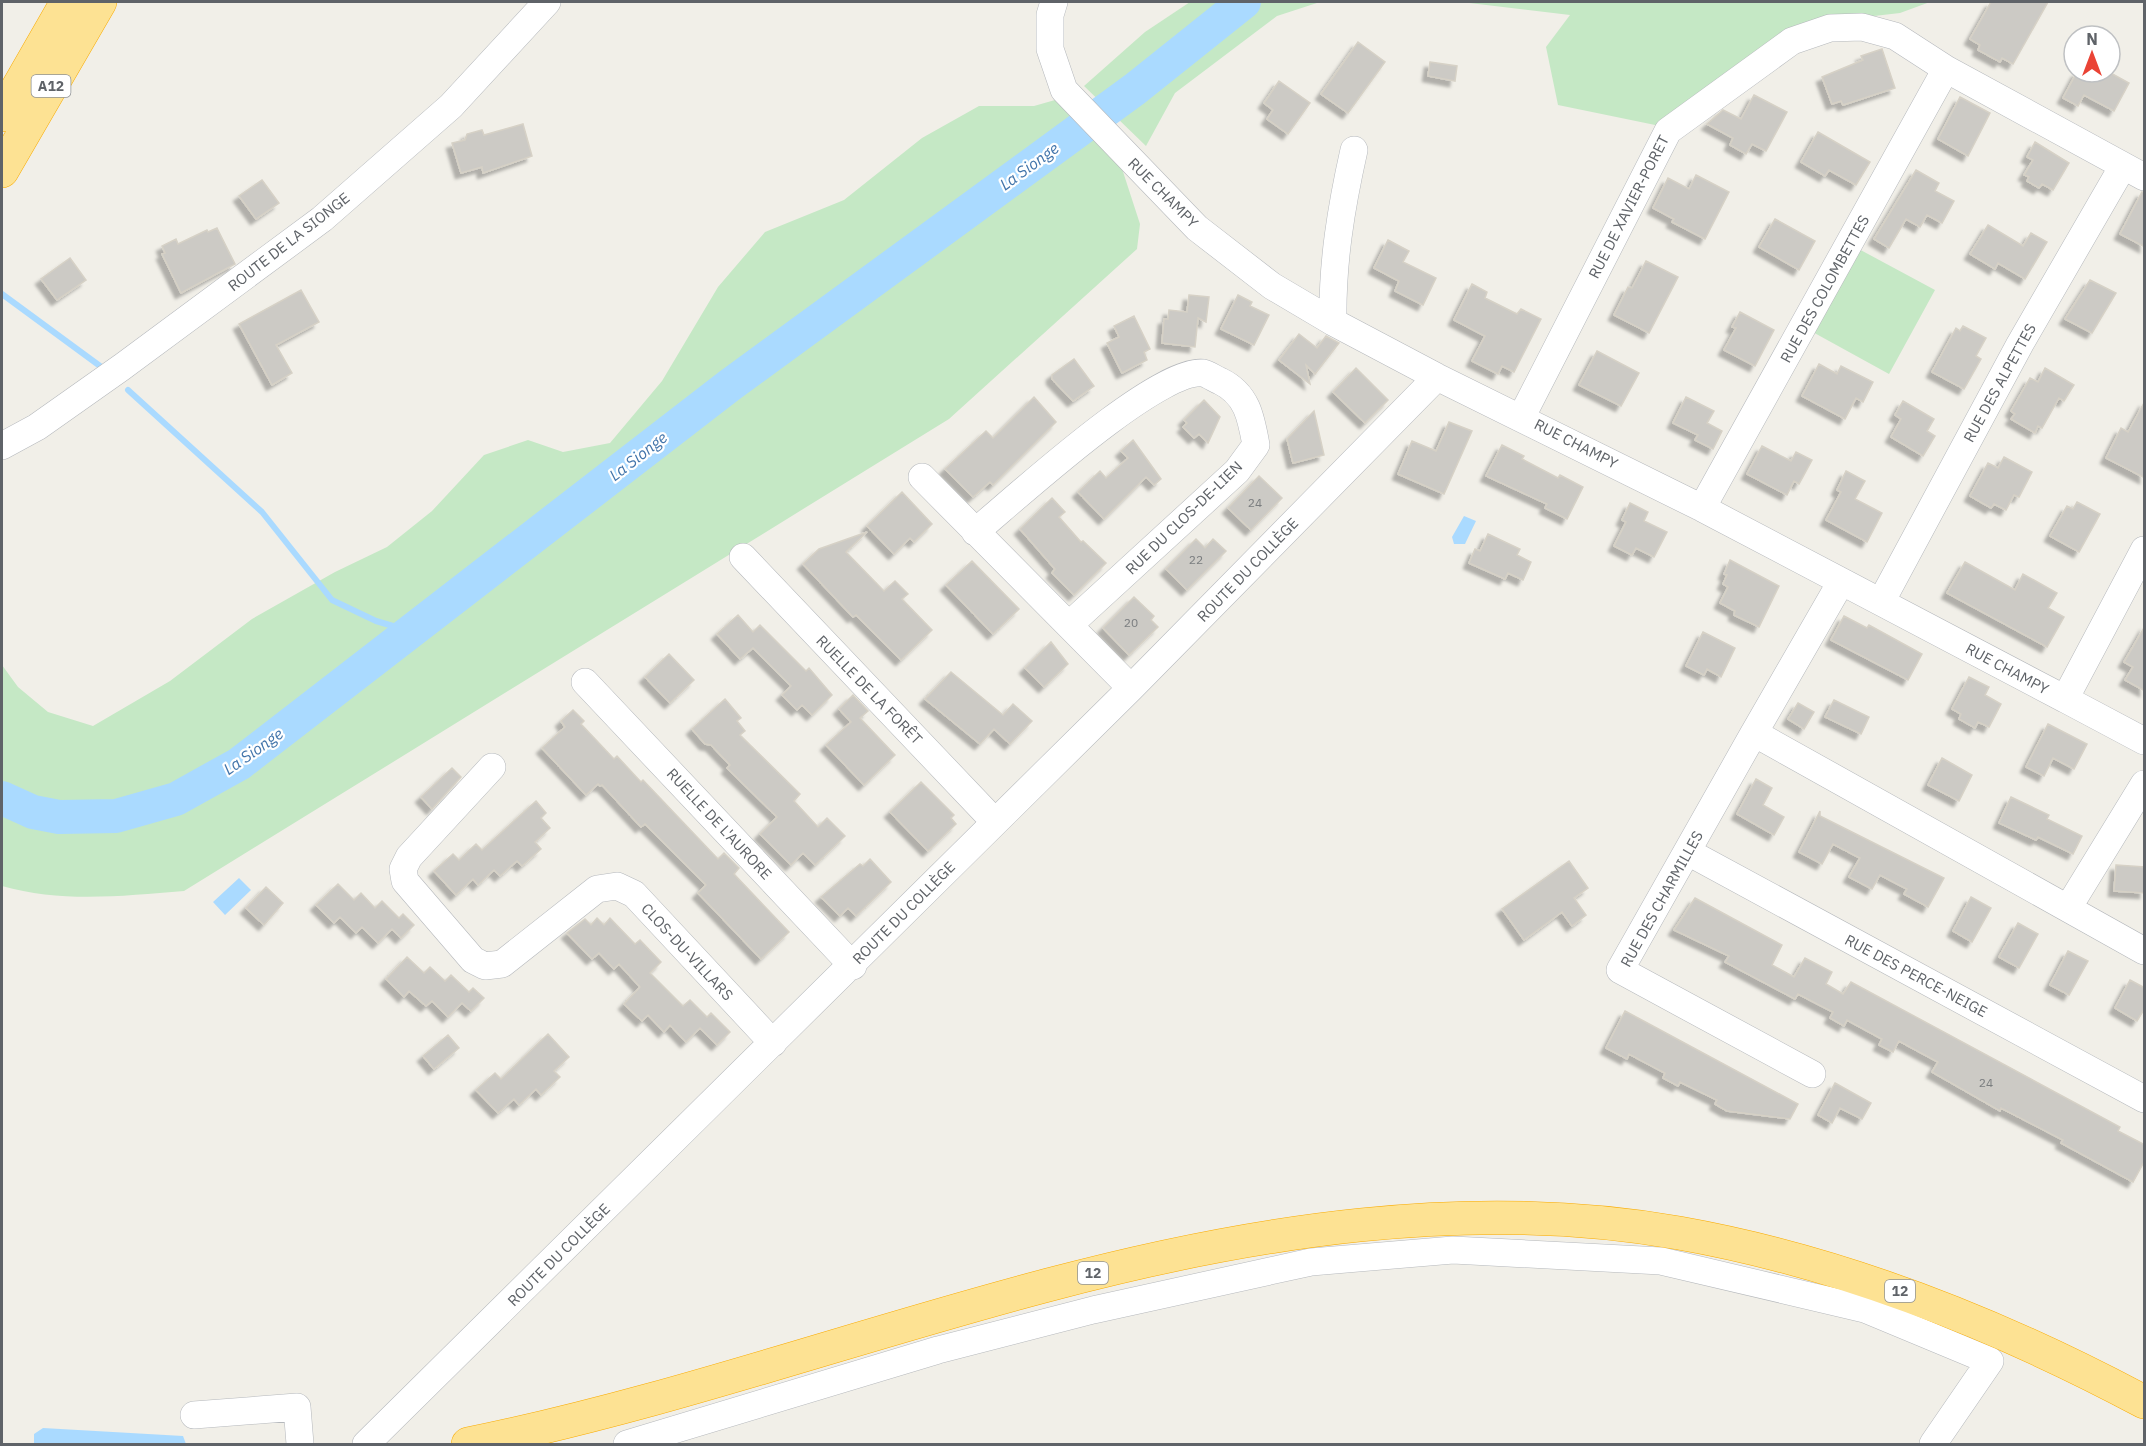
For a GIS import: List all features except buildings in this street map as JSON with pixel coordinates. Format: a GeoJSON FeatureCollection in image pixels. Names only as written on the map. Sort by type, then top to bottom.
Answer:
{"type":"FeatureCollection","features":[{"type":"Feature","properties":{"kind":"highway"},"geometry":{"type":"LineString","coordinates":[[2,86],[51,2]]}},
{"type":"Feature","properties":{"kind":"highway","name":"A12"},"geometry":{"type":"LineString","coordinates":[[2,115],[67,2]]}},
{"type":"Feature","properties":{"kind":"highway","name":"A12"},"geometry":{"type":"LineString","coordinates":[[2,171],[100,2]]}},
{"type":"Feature","properties":{"kind":"highway","name":"12"},"geometry":{"type":"LineString","coordinates":[[468,1444],[618,1409],[954,1311],[1144,1261],[1369,1223],[1457,1219],[1532,1219],[1674,1232],[1795,1258],[1890,1287],[2057,1359],[2145,1402]]}},
{"type":"Feature","properties":{"kind":"street","name":"ROUTE DE LA SIONGE"},"geometry":{"type":"LineString","coordinates":[[2,446],[37,427],[122,368],[322,219],[451,106],[546,2]]}},
{"type":"Feature","properties":{"kind":"street","name":"RUE CHAMPY"},"geometry":{"type":"LineString","coordinates":[[1054,2],[1050,15],[1050,49],[1057,74],[1069,96],[1197,228],[1272,286],[1333,322],[1437,377],[1521,416],[1702,508],[2065,699],[2145,550]]}},
{"type":"Feature","properties":{"kind":"street","name":"RUE DE XAVIER-PORET"},"geometry":{"type":"LineString","coordinates":[[1521,416],[1668,131],[1792,41],[1830,28],[1862,27],[1895,36],[1946,69],[2134,171]]}},
{"type":"Feature","properties":{"kind":"street","name":"RUE DES COLOMBETTES"},"geometry":{"type":"LineString","coordinates":[[1702,508],[1946,69]]}},
{"type":"Feature","properties":{"kind":"street"},"geometry":{"type":"LineString","coordinates":[[1333,322],[1332,284],[1337,235],[1354,150]]}},
{"type":"Feature","properties":{"kind":"street","name":"RUE DES ALPETTES"},"geometry":{"type":"LineString","coordinates":[[1881,602],[2020,344],[2134,171]]}},
{"type":"Feature","properties":{"kind":"street","name":"RUE DU CLOS-DE-LIEN"},"geometry":{"type":"LineString","coordinates":[[975,532],[1107,423],[1169,381],[1203,373],[1234,388],[1251,412],[1256,445],[1237,471],[1070,625]]}},
{"type":"Feature","properties":{"kind":"street","name":"ROUTE DU COLLÈGE"},"geometry":{"type":"LineString","coordinates":[[366,1444],[853,966],[1437,377]]}},
{"type":"Feature","properties":{"kind":"street"},"geometry":{"type":"LineString","coordinates":[[922,477],[1131,688]]}},
{"type":"Feature","properties":{"kind":"street","name":"RUELLE DE LA FORÊT"},"geometry":{"type":"LineString","coordinates":[[743,557],[995,822]]}},
{"type":"Feature","properties":{"kind":"street","name":"RUE DES CHARMILLES"},"geometry":{"type":"LineString","coordinates":[[1812,1074],[1620,970],[1841,582]]}},
{"type":"Feature","properties":{"kind":"street","name":"RUELLE DE L'AURORE"},"geometry":{"type":"LineString","coordinates":[[585,682],[853,966]]}},
{"type":"Feature","properties":{"kind":"street"},"geometry":{"type":"LineString","coordinates":[[2065,699],[2145,741]]}},
{"type":"Feature","properties":{"kind":"street"},"geometry":{"type":"LineString","coordinates":[[1754,733],[2145,951]]}},
{"type":"Feature","properties":{"kind":"street","name":"CLOS-DU-VILLARS"},"geometry":{"type":"LineString","coordinates":[[492,767],[409,857],[403,869],[405,881],[473,960],[485,966],[502,964],[597,888],[617,886],[634,894],[773,1043]]}},
{"type":"Feature","properties":{"kind":"street"},"geometry":{"type":"LineString","coordinates":[[2068,908],[2145,784]]}},
{"type":"Feature","properties":{"kind":"street","name":"RUE DES PERCE-NEIGE"},"geometry":{"type":"LineString","coordinates":[[1688,852],[2145,1099]]}},
{"type":"Feature","properties":{"kind":"street"},"geometry":{"type":"LineString","coordinates":[[627,1444],[938,1350],[1093,1310],[1311,1262],[1453,1250],[1661,1261],[1864,1309],[1990,1361],[1933,1444]]}},
{"type":"Feature","properties":{"kind":"street"},"geometry":{"type":"LineString","coordinates":[[194,1415],[297,1407],[300,1444]]}},
{"type":"Feature","properties":{"kind":"green space"},"geometry":{"type":"Polygon","coordinates":[[[1190,2],[1320,2],[1277,16],[1175,93],[1146,146],[1084,86],[1145,32],[1190,2]]]}},
{"type":"Feature","properties":{"kind":"green space"},"geometry":{"type":"Polygon","coordinates":[[[1461,2],[1930,2],[1900,13],[1796,25],[1660,126],[1558,105],[1546,47],[1570,15],[1461,2]]]}},
{"type":"Feature","properties":{"kind":"green space"},"geometry":{"type":"Polygon","coordinates":[[[1069,96],[1114,144],[1140,224],[1137,249],[949,419],[184,891],[92,897],[47,895],[2,886],[2,665],[18,687],[48,712],[93,726],[170,681],[252,619],[335,572],[387,547],[432,511],[484,455],[528,440],[563,452],[610,443],[662,381],[718,287],[765,232],[844,200],[922,138],[979,106],[1034,106],[1069,96]]]}},
{"type":"Feature","properties":{"kind":"green space"},"geometry":{"type":"Polygon","coordinates":[[[1855,247],[1935,290],[1889,374],[1809,330],[1855,247]]]}},
{"type":"Feature","properties":{"kind":"water"},"geometry":{"type":"Polygon","coordinates":[[[1464,516],[1476,521],[1465,544],[1454,544],[1452,537],[1464,516]]]}},
{"type":"Feature","properties":{"kind":"water"},"geometry":{"type":"Polygon","coordinates":[[[239,878],[251,890],[225,915],[213,902],[239,878]]]}},
{"type":"Feature","properties":{"kind":"water"},"geometry":{"type":"Polygon","coordinates":[[[43,1428],[183,1436],[186,1444],[34,1444],[34,1434],[43,1428]]]}},
{"type":"Feature","properties":{"kind":"waterway","name":"La Sionge"},"geometry":{"type":"LineString","coordinates":[[2,798],[33,812],[59,817],[116,816],[176,799],[239,764],[730,385],[1135,89],[1244,2]]}},
{"type":"Feature","properties":{"kind":"waterway"},"geometry":{"type":"LineString","coordinates":[[2,294],[100,366]]}},
{"type":"Feature","properties":{"kind":"waterway"},"geometry":{"type":"LineString","coordinates":[[128,390],[262,512],[332,600],[376,621],[410,631]]}}]}
